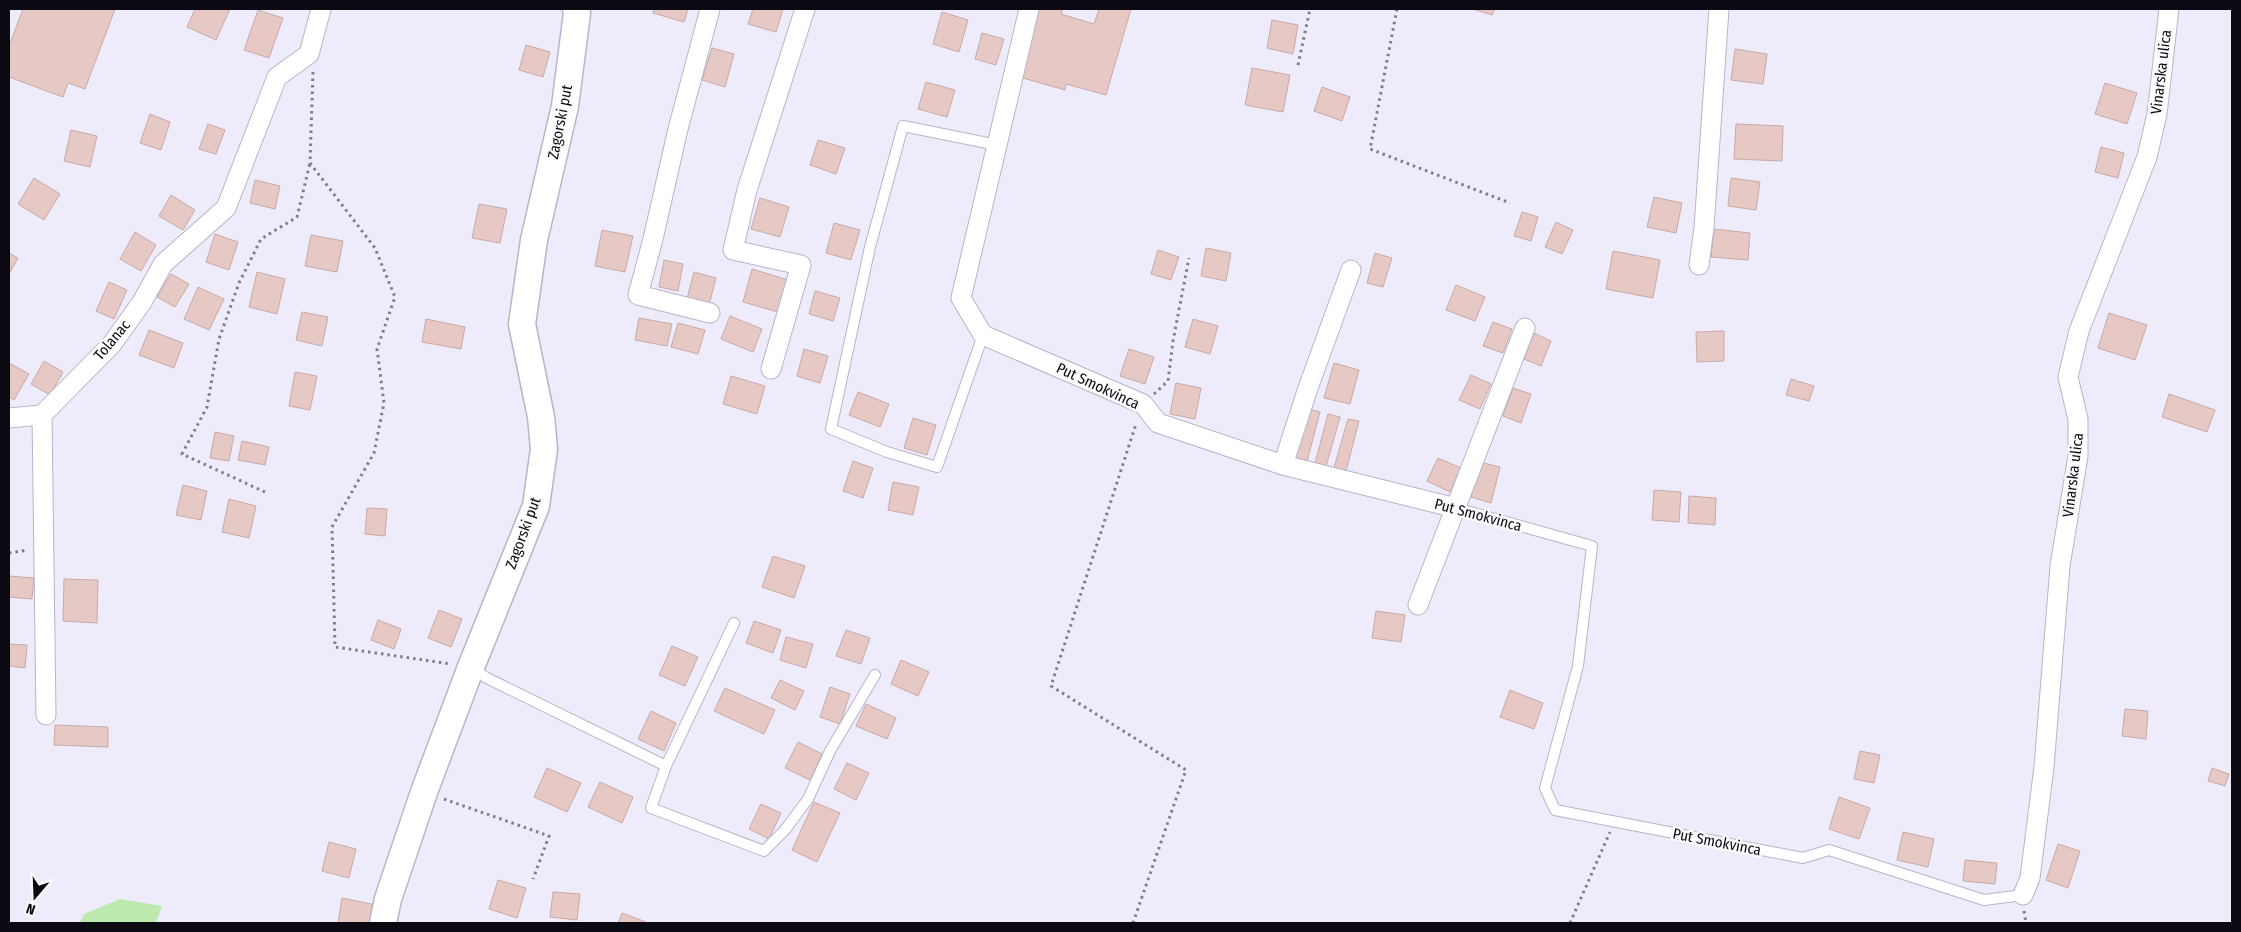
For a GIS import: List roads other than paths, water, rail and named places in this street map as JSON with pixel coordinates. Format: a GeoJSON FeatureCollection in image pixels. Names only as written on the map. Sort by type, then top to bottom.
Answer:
{"type":"FeatureCollection","features":[{"type":"Feature","properties":{"kind":"main road","name":"Zagorski put"},"geometry":{"type":"LineString","coordinates":[[383,923],[388,899],[424,792],[470,667],[536,506],[544,449],[541,417],[522,324],[534,240],[565,106],[576,9]]}},
{"type":"Feature","properties":{"kind":"street","name":"Tolanac"},"geometry":{"type":"LineString","coordinates":[[42,414],[112,344],[142,302],[163,264],[226,208],[277,77],[309,54],[320,9]]}},
{"type":"Feature","properties":{"kind":"street"},"geometry":{"type":"LineString","coordinates":[[710,9],[678,129],[654,239],[638,294],[710,312]]}},
{"type":"Feature","properties":{"kind":"street"},"geometry":{"type":"LineString","coordinates":[[771,369],[801,264],[733,250],[747,190],[805,9]]}},
{"type":"Feature","properties":{"kind":"street"},"geometry":{"type":"LineString","coordinates":[[983,335],[961,298],[1029,9]]}},
{"type":"Feature","properties":{"kind":"street"},"geometry":{"type":"LineString","coordinates":[[1699,265],[1704,228],[1719,9]]}},
{"type":"Feature","properties":{"kind":"street","name":"Vinarska ulica"},"geometry":{"type":"LineString","coordinates":[[2023,895],[2030,878],[2044,767],[2060,566],[2078,456],[2078,419],[2068,377],[2079,331],[2147,157],[2157,114],[2169,9]]}},
{"type":"Feature","properties":{"kind":"street"},"geometry":{"type":"LineString","coordinates":[[1283,465],[1308,388],[1352,270]]}},
{"type":"Feature","properties":{"kind":"street"},"geometry":{"type":"LineString","coordinates":[[1418,605],[1526,328]]}},
{"type":"Feature","properties":{"kind":"street","name":"Put Smokvinca"},"geometry":{"type":"LineString","coordinates":[[983,335],[1142,404],[1158,423],[1283,465],[1456,508]]}},
{"type":"Feature","properties":{"kind":"street"},"geometry":{"type":"LineString","coordinates":[[9,418],[42,414],[46,715]]}},
{"type":"Feature","properties":{"kind":"lane"},"geometry":{"type":"LineString","coordinates":[[983,335],[937,468],[886,452],[831,429],[870,247],[902,126],[997,145]]}},
{"type":"Feature","properties":{"kind":"lane","name":"Put Smokvinca"},"geometry":{"type":"LineString","coordinates":[[1456,508],[1592,546],[1578,666],[1545,788],[1555,810],[1803,858],[1829,850],[1984,900],[2023,895]]}},
{"type":"Feature","properties":{"kind":"lane"},"geometry":{"type":"LineString","coordinates":[[734,623],[666,766],[652,808],[764,851],[785,830],[808,799],[830,751],[875,675]]}},
{"type":"Feature","properties":{"kind":"lane"},"geometry":{"type":"LineString","coordinates":[[470,667],[487,678],[666,766]]}}]}
